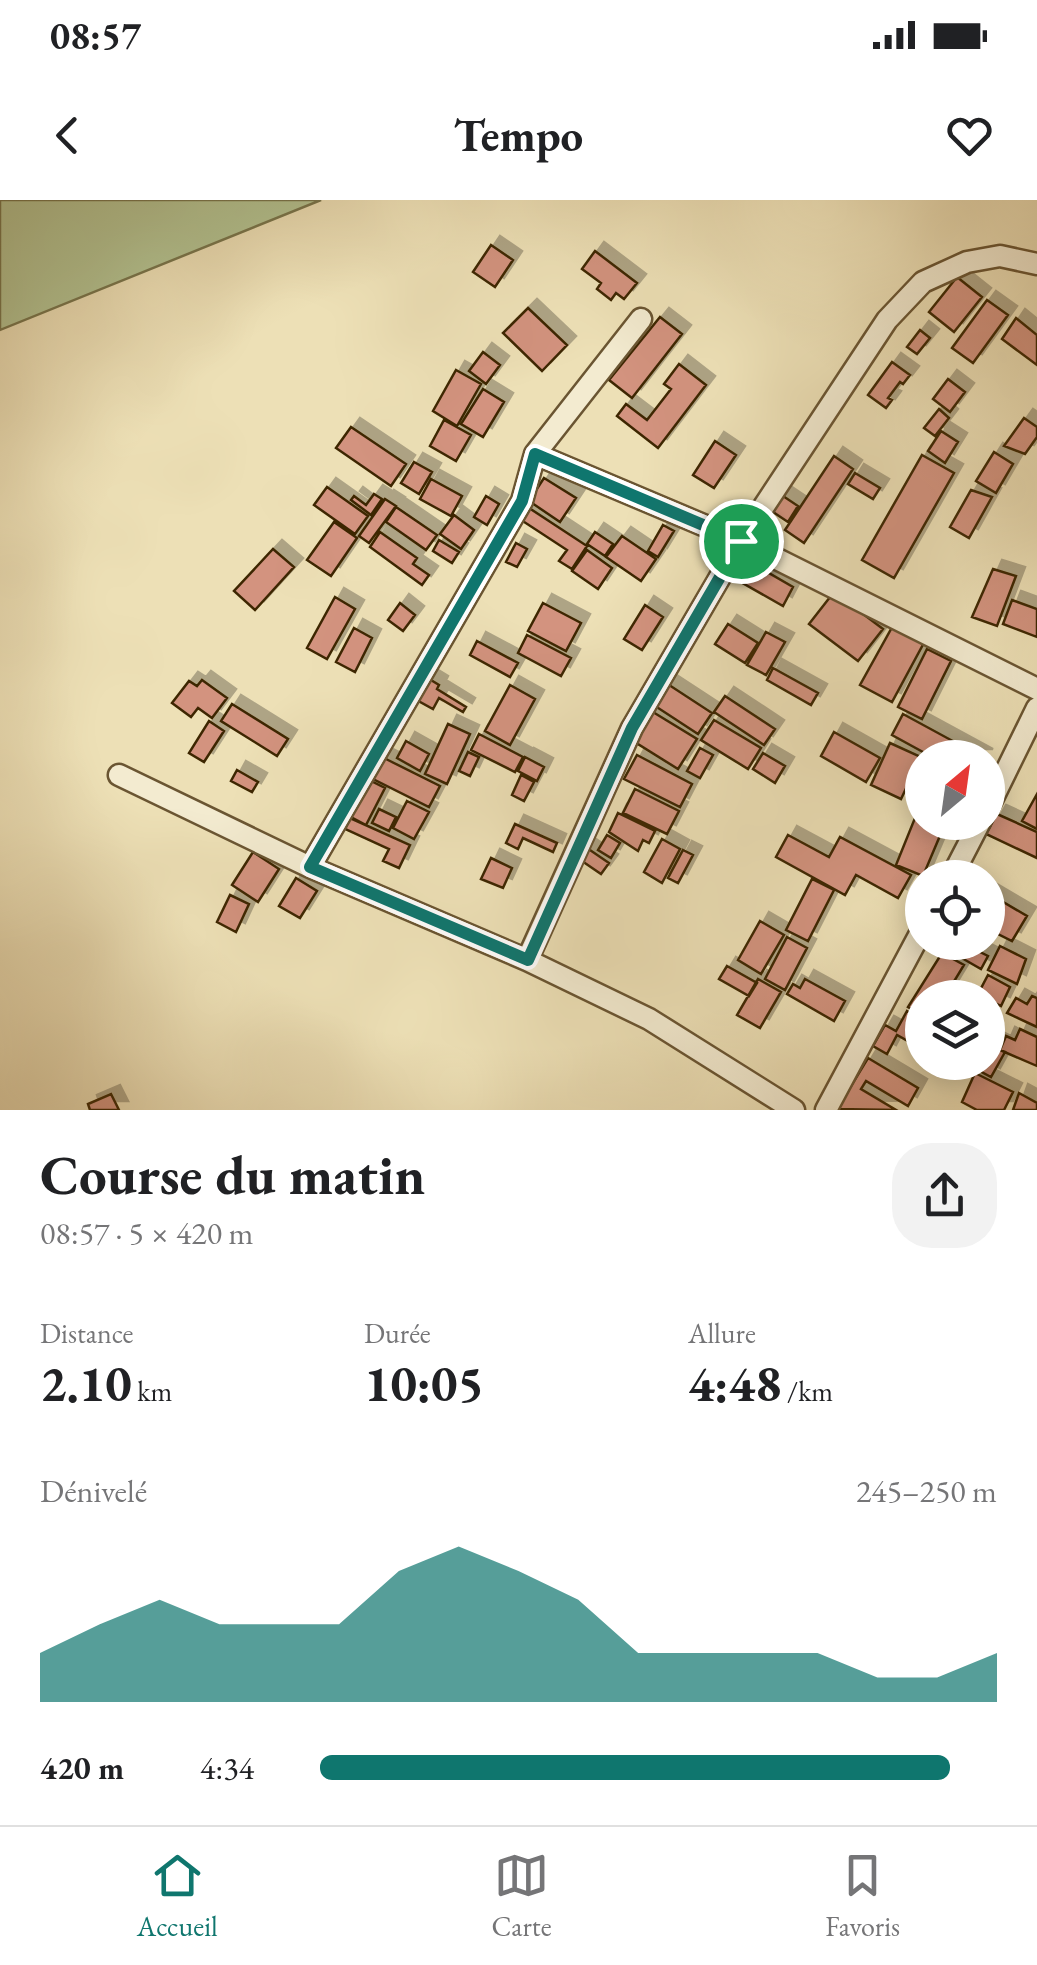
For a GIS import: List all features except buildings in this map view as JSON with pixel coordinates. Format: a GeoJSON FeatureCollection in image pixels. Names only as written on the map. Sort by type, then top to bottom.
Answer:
{"type":"FeatureCollection","features":[{"type":"Feature","properties":{"kind":"street"},"geometry":{"type":"LineString","coordinates":[[528,960],[632,728],[741,541],[887,320],[923,282],[967,262],[1000,256],[1037,264]]}},
{"type":"Feature","properties":{"kind":"street"},"geometry":{"type":"LineString","coordinates":[[310,867],[522,501],[535,454],[640,319]]}},
{"type":"Feature","properties":{"kind":"street"},"geometry":{"type":"LineString","coordinates":[[535,454],[741,541],[1037,689]]}},
{"type":"Feature","properties":{"kind":"street"},"geometry":{"type":"LineString","coordinates":[[1005,773],[1037,708]]}},
{"type":"Feature","properties":{"kind":"street"},"geometry":{"type":"LineString","coordinates":[[119,775],[310,867],[528,960],[649,1019],[794,1110]]}},
{"type":"Feature","properties":{"kind":"street"},"geometry":{"type":"LineString","coordinates":[[826,1110],[906,960]]}},
{"type":"Feature","properties":{"kind":"green space"},"geometry":{"type":"Polygon","coordinates":[[[0,200],[321,200],[0,330],[0,200]]]}},
{"type":"Feature","properties":{"kind":"route"},"geometry":{"type":"LineString","coordinates":[[535,454],[741,541],[612,767],[528,960],[310,867],[522,501],[535,454]]}}]}
